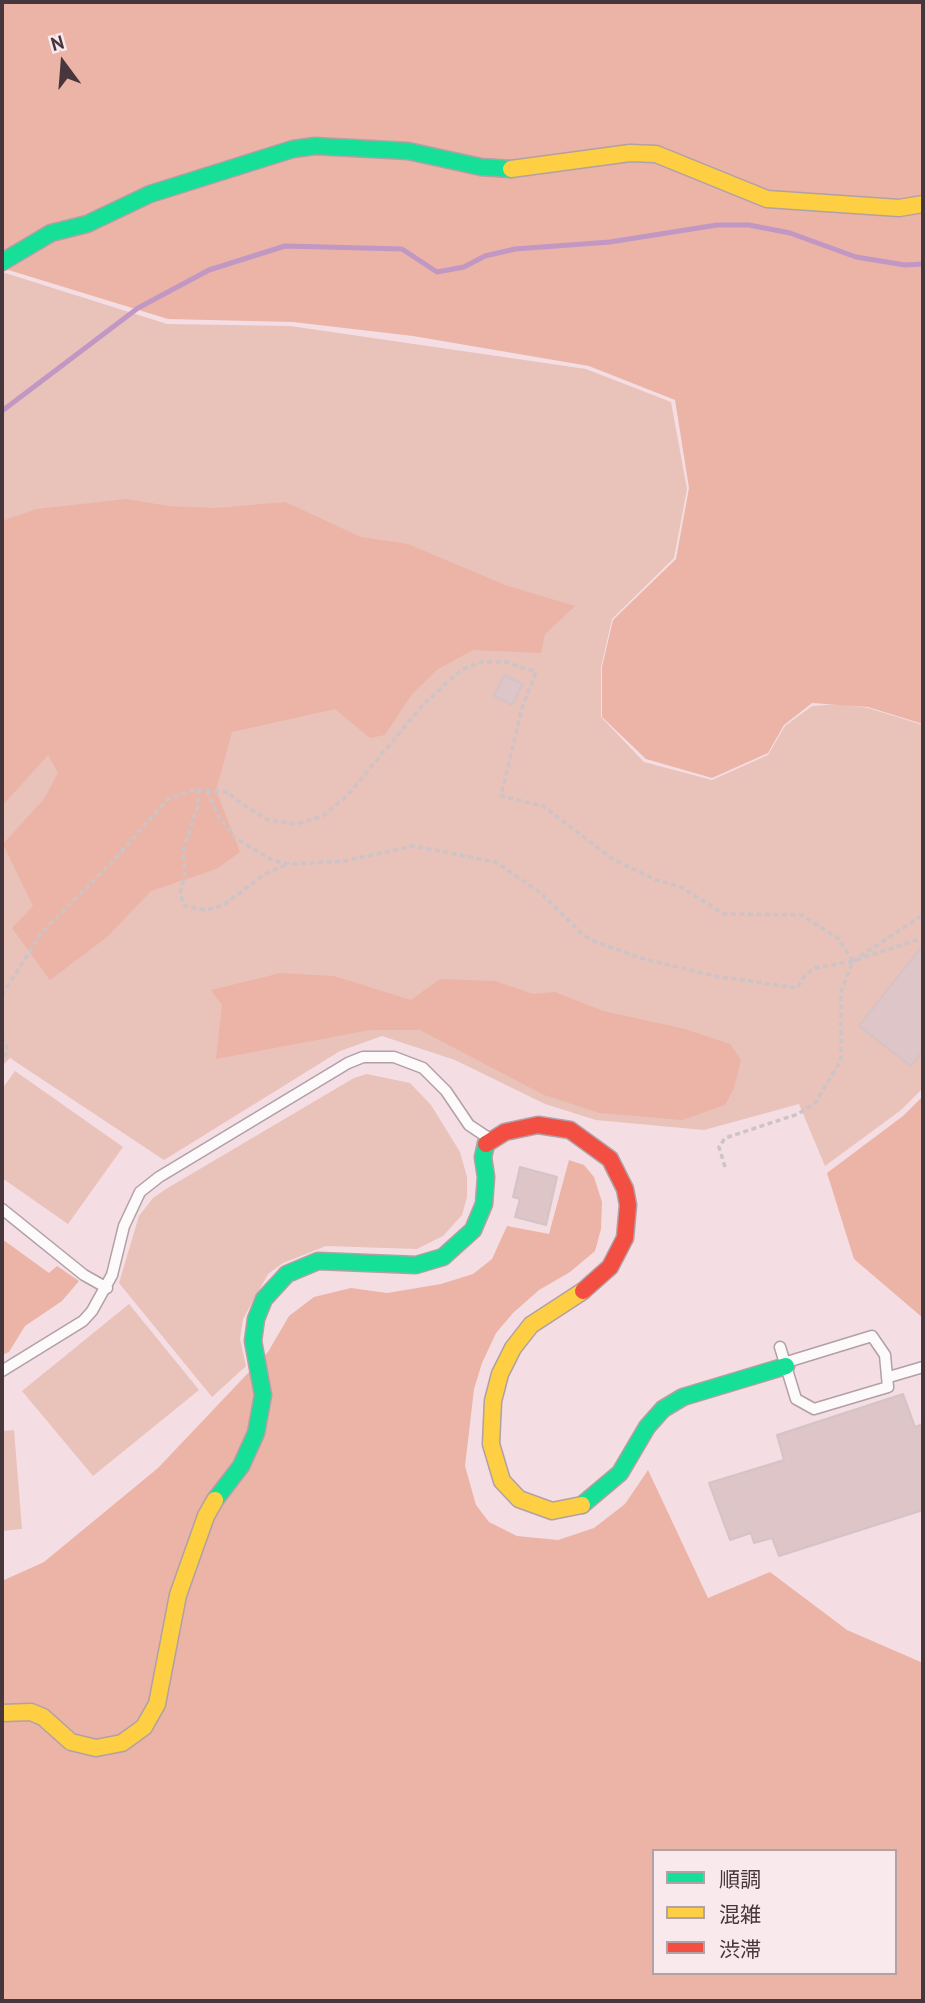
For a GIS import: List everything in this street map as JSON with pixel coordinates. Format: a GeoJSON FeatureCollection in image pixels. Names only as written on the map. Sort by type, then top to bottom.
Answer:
{"type":"FeatureCollection","features":[{"type":"Feature","properties":{"kind":"street"},"geometry":{"type":"LineString","coordinates":[[2,262],[51,233],[87,224],[150,194],[293,149],[315,146],[408,151],[481,167],[508,169],[629,153],[656,154],[767,199],[898,208],[923,204]]}},
{"type":"Feature","properties":{"kind":"street"},"geometry":{"type":"LineString","coordinates":[[2,1713],[18,1710],[31,1712],[43,1717],[71,1742],[82,1746],[109,1747],[122,1743],[144,1727],[158,1704],[178,1595],[206,1516],[222,1488],[241,1466],[260,1421],[263,1395],[253,1341],[256,1319],[264,1298],[287,1274],[318,1261],[416,1265],[430,1262],[454,1250],[473,1230],[484,1205],[486,1177],[483,1157],[491,1140],[521,1127],[546,1125],[570,1130],[599,1147],[610,1159],[619,1173],[628,1205],[625,1238],[610,1267],[586,1289],[557,1305],[531,1325],[513,1348],[500,1374],[491,1416],[491,1444],[502,1481],[519,1499],[552,1511],[587,1504],[620,1473],[647,1427],[663,1409],[684,1397],[785,1364]]}},
{"type":"Feature","properties":{"kind":"lane"},"geometry":{"type":"LineString","coordinates":[[2,1371],[82,1321],[107,1287],[124,1226],[141,1192],[159,1177],[348,1062],[379,1055],[416,1065],[436,1079],[469,1125],[491,1140]]}},
{"type":"Feature","properties":{"kind":"lane"},"geometry":{"type":"LineString","coordinates":[[2,1209],[84,1275],[107,1287]]}},
{"type":"Feature","properties":{"kind":"lane"},"geometry":{"type":"LineString","coordinates":[[780,1347],[785,1364],[796,1399],[814,1409],[888,1387],[885,1355],[872,1336],[785,1364]]}},
{"type":"Feature","properties":{"kind":"lane"},"geometry":{"type":"LineString","coordinates":[[889,1377],[923,1367]]}},
{"type":"Feature","properties":{"kind":"path"},"geometry":{"type":"LineString","coordinates":[[2,995],[33,944],[51,922],[112,862],[168,799],[176,794],[198,789],[229,792],[257,815],[285,824],[298,824],[323,816],[347,796],[421,706],[455,675],[473,664],[506,662],[536,672],[522,708],[501,796],[543,806],[614,860],[656,880],[679,886],[724,914],[801,915],[838,937],[853,961]]}},
{"type":"Feature","properties":{"kind":"path"},"geometry":{"type":"LineString","coordinates":[[198,789],[198,805],[183,851],[185,873],[180,894],[185,906],[205,910],[222,905],[265,874],[291,864],[344,861],[407,846],[437,848],[503,865],[542,894],[583,934],[610,949],[715,976],[797,988],[805,975],[816,968],[853,961],[923,938]]}},
{"type":"Feature","properties":{"kind":"path"},"geometry":{"type":"LineString","coordinates":[[207,791],[219,817],[236,838],[265,857],[291,864]]}},
{"type":"Feature","properties":{"kind":"path"},"geometry":{"type":"LineString","coordinates":[[725,1167],[719,1147],[725,1138],[798,1114],[816,1102],[841,1060],[841,992],[853,961],[923,915]]}},
{"type":"Feature","properties":{"kind":"path"},"geometry":{"type":"LineString","coordinates":[[2,1037],[8,1050],[2,1062]]}},
{"type":"Feature","properties":{"kind":"shaded area"},"geometry":{"type":"Polygon","coordinates":[[[2,2],[923,2],[923,724],[868,707],[812,703],[784,725],[768,753],[712,778],[646,759],[602,717],[602,667],[613,620],[676,559],[689,488],[675,400],[589,366],[413,336],[293,322],[168,319],[2,268],[2,2]]]}},
{"type":"Feature","properties":{"kind":"shaded area"},"geometry":{"type":"Polygon","coordinates":[[[2,272],[167,324],[290,326],[586,369],[671,402],[687,489],[674,558],[612,619],[601,667],[601,717],[644,762],[712,780],[768,755],[785,726],[812,706],[840,704],[868,708],[923,725],[923,1088],[901,1110],[825,1166],[799,1104],[704,1130],[596,1120],[545,1104],[455,1060],[382,1036],[340,1051],[164,1160],[10,1058],[2,1066],[2,272]]]}},
{"type":"Feature","properties":{"kind":"shaded area"},"geometry":{"type":"Polygon","coordinates":[[[127,499],[168,506],[216,508],[285,502],[361,537],[408,544],[505,585],[575,606],[545,634],[541,653],[473,650],[438,669],[412,694],[385,735],[370,738],[335,709],[232,732],[216,790],[240,852],[216,869],[151,891],[107,937],[50,980],[12,928],[33,906],[3,844],[44,799],[58,773],[48,755],[2,806],[2,521],[37,509],[127,499]]]}},
{"type":"Feature","properties":{"kind":"shaded area"},"geometry":{"type":"Polygon","coordinates":[[[281,973],[334,976],[411,1000],[440,979],[495,981],[533,994],[555,992],[603,1011],[685,1029],[730,1044],[741,1060],[734,1088],[725,1105],[682,1120],[599,1113],[544,1095],[420,1030],[370,1030],[216,1059],[222,1005],[211,990],[281,973]]]}},
{"type":"Feature","properties":{"kind":"shaded area"},"geometry":{"type":"Polygon","coordinates":[[[15,1071],[123,1147],[68,1224],[2,1178],[2,1089],[15,1071]]]}},
{"type":"Feature","properties":{"kind":"shaded area"},"geometry":{"type":"Polygon","coordinates":[[[367,1074],[410,1083],[431,1105],[460,1152],[467,1177],[467,1197],[462,1215],[443,1236],[417,1249],[326,1246],[283,1263],[268,1274],[243,1319],[240,1339],[246,1366],[212,1397],[119,1283],[139,1216],[153,1198],[166,1189],[354,1078],[367,1074]]]}},
{"type":"Feature","properties":{"kind":"shaded area"},"geometry":{"type":"Polygon","coordinates":[[[923,1096],[923,1318],[854,1259],[827,1173],[903,1116],[923,1096]]]}},
{"type":"Feature","properties":{"kind":"shaded area"},"geometry":{"type":"Polygon","coordinates":[[[569,1160],[584,1165],[594,1177],[602,1202],[601,1229],[595,1251],[570,1272],[539,1290],[513,1313],[496,1333],[474,1389],[465,1466],[476,1505],[489,1522],[517,1536],[558,1540],[594,1528],[625,1504],[648,1470],[708,1598],[770,1572],[847,1630],[923,1663],[923,2001],[2,2001],[2,1581],[44,1562],[158,1468],[268,1352],[289,1316],[314,1297],[351,1288],[387,1293],[441,1284],[473,1274],[492,1259],[507,1226],[549,1234],[569,1160]]]}},
{"type":"Feature","properties":{"kind":"shaded area"},"geometry":{"type":"Polygon","coordinates":[[[2,1239],[49,1273],[57,1266],[79,1281],[62,1301],[25,1326],[9,1352],[2,1355],[2,1239]]]}},
{"type":"Feature","properties":{"kind":"shaded area"},"geometry":{"type":"Polygon","coordinates":[[[129,1304],[199,1390],[93,1476],[22,1391],[129,1304]]]}},
{"type":"Feature","properties":{"kind":"shaded area"},"geometry":{"type":"Polygon","coordinates":[[[14,1430],[22,1529],[2,1531],[2,1431],[14,1430]]]}},
{"type":"Feature","properties":{"kind":"building"},"geometry":{"type":"Polygon","coordinates":[[[504,675],[523,684],[512,705],[494,696],[504,675]]]}},
{"type":"Feature","properties":{"kind":"building"},"geometry":{"type":"Polygon","coordinates":[[[923,945],[923,1051],[911,1066],[859,1026],[923,945]]]}},
{"type":"Feature","properties":{"kind":"building"},"geometry":{"type":"Polygon","coordinates":[[[520,1167],[557,1177],[546,1225],[515,1217],[520,1199],[513,1197],[520,1167]]]}},
{"type":"Feature","properties":{"kind":"building"},"geometry":{"type":"Polygon","coordinates":[[[903,1394],[915,1427],[923,1424],[923,1510],[779,1556],[772,1538],[754,1543],[751,1533],[730,1540],[709,1483],[784,1460],[777,1435],[903,1394]]]}},
{"type":"Feature","properties":{"kind":"waterway"},"geometry":{"type":"LineString","coordinates":[[2,411],[138,308],[209,270],[285,246],[402,249],[437,272],[464,267],[485,256],[515,249],[610,242],[717,225],[749,225],[790,233],[856,257],[905,265],[923,264]]}},
{"type":"Feature","properties":{"kind":"traffic: fast"},"geometry":{"type":"LineString","coordinates":[[2,262],[51,233],[87,224],[150,194],[293,149],[315,146],[408,151],[481,167],[511,169]]}},
{"type":"Feature","properties":{"kind":"traffic: fast"},"geometry":{"type":"LineString","coordinates":[[215,1500],[241,1466],[256,1433],[263,1395],[253,1341],[256,1319],[264,1299],[287,1274],[318,1261],[416,1265],[443,1257],[473,1230],[484,1204],[486,1177],[483,1157],[486,1144]]}},
{"type":"Feature","properties":{"kind":"traffic: fast"},"geometry":{"type":"LineString","coordinates":[[582,1505],[620,1473],[647,1427],[663,1409],[683,1397],[786,1366]]}},
{"type":"Feature","properties":{"kind":"traffic: slow"},"geometry":{"type":"LineString","coordinates":[[511,169],[630,153],[656,154],[767,199],[899,208],[923,204]]}},
{"type":"Feature","properties":{"kind":"traffic: slow"},"geometry":{"type":"LineString","coordinates":[[582,1505],[552,1511],[519,1499],[502,1481],[491,1444],[493,1401],[500,1374],[513,1348],[531,1325],[583,1291]]}},
{"type":"Feature","properties":{"kind":"traffic: slow"},"geometry":{"type":"LineString","coordinates":[[2,1713],[31,1712],[43,1717],[71,1742],[96,1748],[122,1743],[144,1727],[157,1704],[178,1595],[206,1516],[215,1500]]}},
{"type":"Feature","properties":{"kind":"traffic: jam"},"geometry":{"type":"LineString","coordinates":[[486,1144],[505,1132],[538,1125],[570,1130],[610,1159],[625,1189],[628,1205],[625,1238],[610,1267],[583,1291]]}}]}
